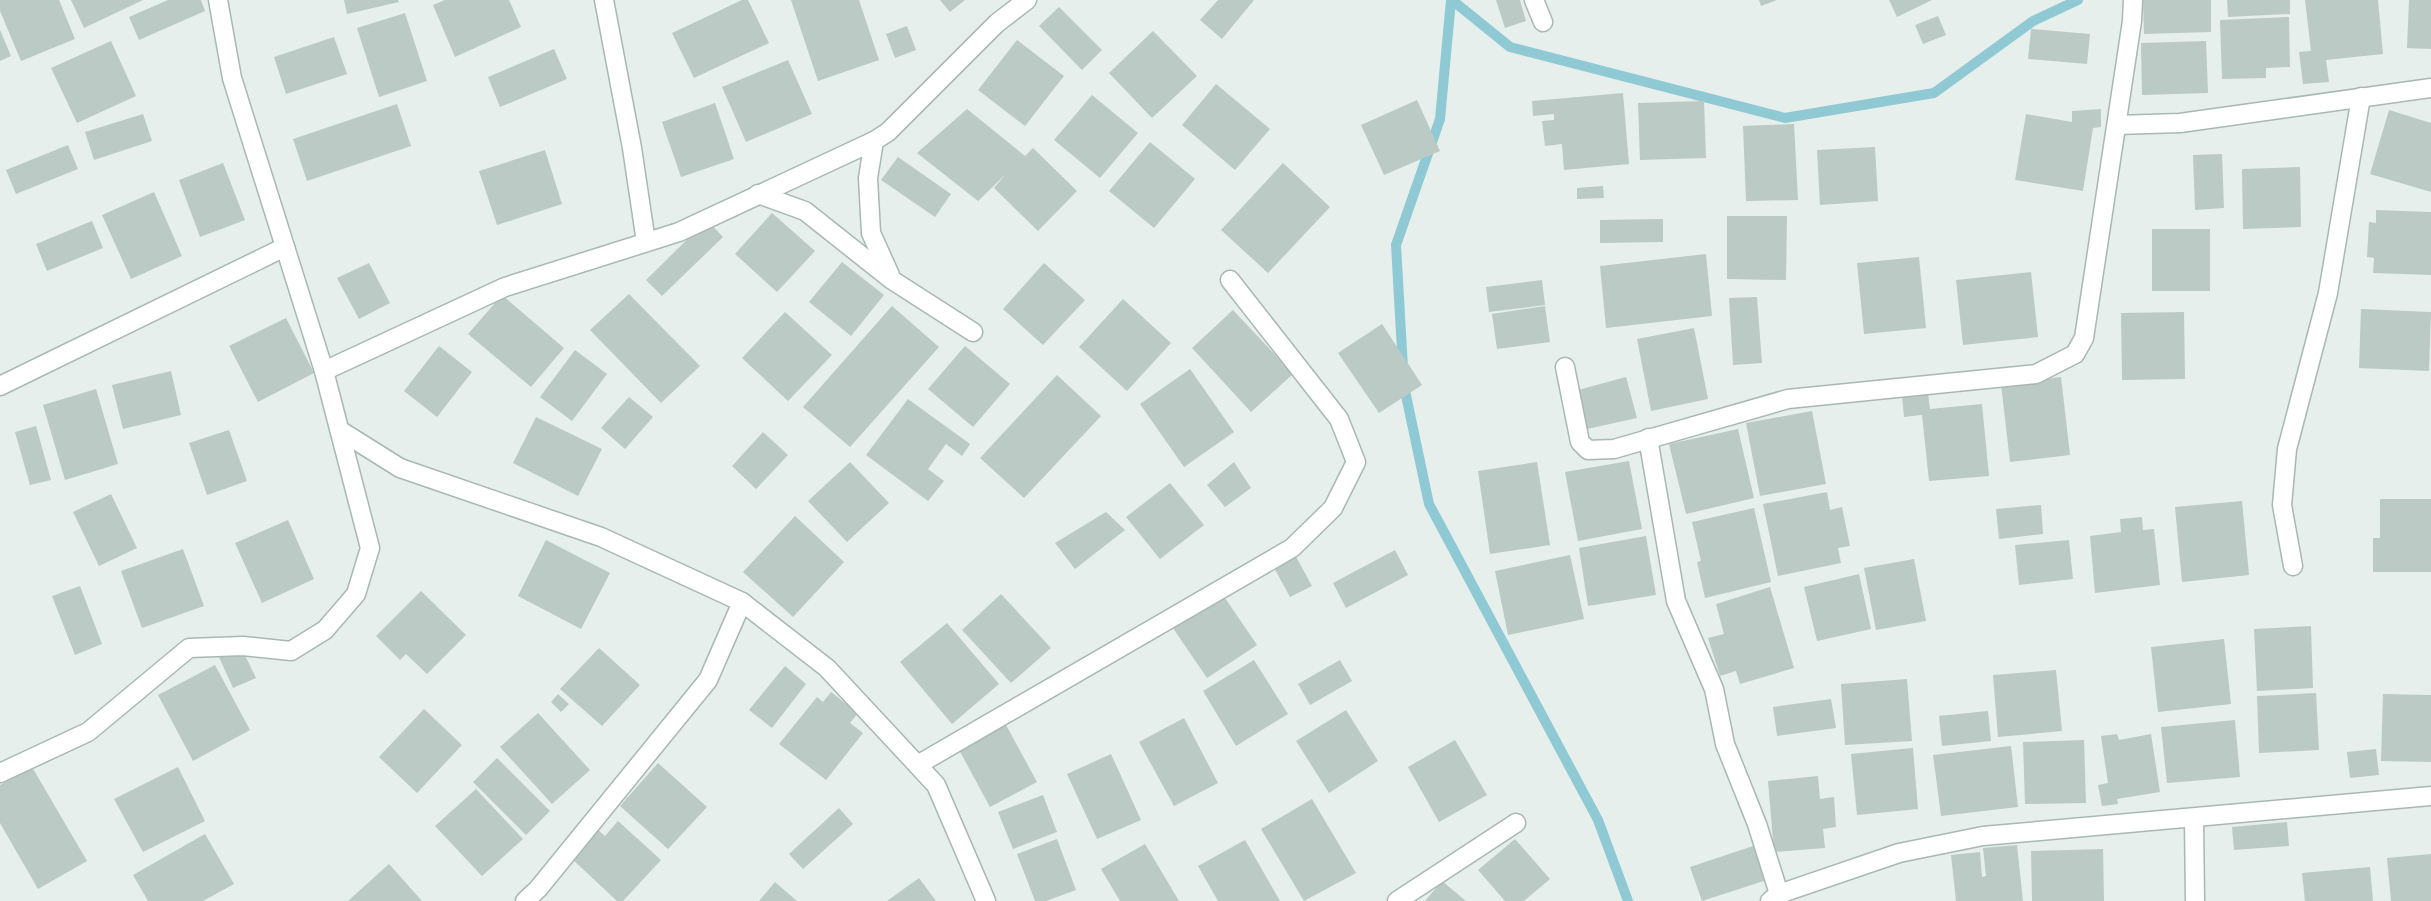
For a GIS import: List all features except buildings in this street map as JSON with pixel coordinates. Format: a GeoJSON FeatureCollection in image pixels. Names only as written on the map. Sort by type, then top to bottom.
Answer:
{"type":"FeatureCollection","features":[{"type":"Feature","properties":{"kind":"street"},"geometry":{"type":"LineString","coordinates":[[0,773],[88,732],[189,648],[243,646],[291,651],[325,630],[356,594],[370,548],[324,371],[232,78],[218,0]]}},
{"type":"Feature","properties":{"kind":"street"},"geometry":{"type":"LineString","coordinates":[[604,0],[632,148],[646,242]]}},
{"type":"Feature","properties":{"kind":"street"},"geometry":{"type":"LineString","coordinates":[[324,371],[505,287],[679,232],[874,141],[888,132],[997,22],[1027,0]]}},
{"type":"Feature","properties":{"kind":"street"},"geometry":{"type":"LineString","coordinates":[[1534,0],[1543,22]]}},
{"type":"Feature","properties":{"kind":"street"},"geometry":{"type":"LineString","coordinates":[[1565,367],[1580,442],[1588,450],[1614,449],[1788,399],[2036,374],[2075,354],[2084,338],[2117,125],[2133,0]]}},
{"type":"Feature","properties":{"kind":"street"},"geometry":{"type":"LineString","coordinates":[[2117,125],[2180,123],[2431,88]]}},
{"type":"Feature","properties":{"kind":"street"},"geometry":{"type":"LineString","coordinates":[[2293,566],[2282,505],[2287,449],[2328,293],[2361,97]]}},
{"type":"Feature","properties":{"kind":"street"},"geometry":{"type":"LineString","coordinates":[[874,141],[868,178],[871,233],[892,280]]}},
{"type":"Feature","properties":{"kind":"street"},"geometry":{"type":"LineString","coordinates":[[758,194],[805,211],[892,280],[973,332]]}},
{"type":"Feature","properties":{"kind":"street"},"geometry":{"type":"LineString","coordinates":[[0,386],[285,247]]}},
{"type":"Feature","properties":{"kind":"street"},"geometry":{"type":"LineString","coordinates":[[919,764],[1292,548],[1334,508],[1356,462],[1339,420],[1230,280]]}},
{"type":"Feature","properties":{"kind":"street"},"geometry":{"type":"LineString","coordinates":[[341,431],[400,468],[601,537],[742,602],[827,668],[919,764],[936,785],[986,901]]}},
{"type":"Feature","properties":{"kind":"street"},"geometry":{"type":"LineString","coordinates":[[1648,438],[1676,601],[1714,689],[1725,744],[1757,824],[1774,898],[1899,853],[1983,836],[2431,796]]}},
{"type":"Feature","properties":{"kind":"street"},"geometry":{"type":"LineString","coordinates":[[538,897],[708,680],[742,602]]}},
{"type":"Feature","properties":{"kind":"street"},"geometry":{"type":"LineString","coordinates":[[2194,818],[2195,901]]}},
{"type":"Feature","properties":{"kind":"street"},"geometry":{"type":"LineString","coordinates":[[1397,901],[1516,823]]}},
{"type":"Feature","properties":{"kind":"waterway"},"geometry":{"type":"LineString","coordinates":[[1451,0],[1440,119],[1396,245],[1404,386],[1429,504],[1598,820],[1628,901]]}},
{"type":"Feature","properties":{"kind":"waterway"},"geometry":{"type":"LineString","coordinates":[[1452,0],[1510,47],[1785,118],[1934,93],[2033,21],[2078,0]]}}]}
